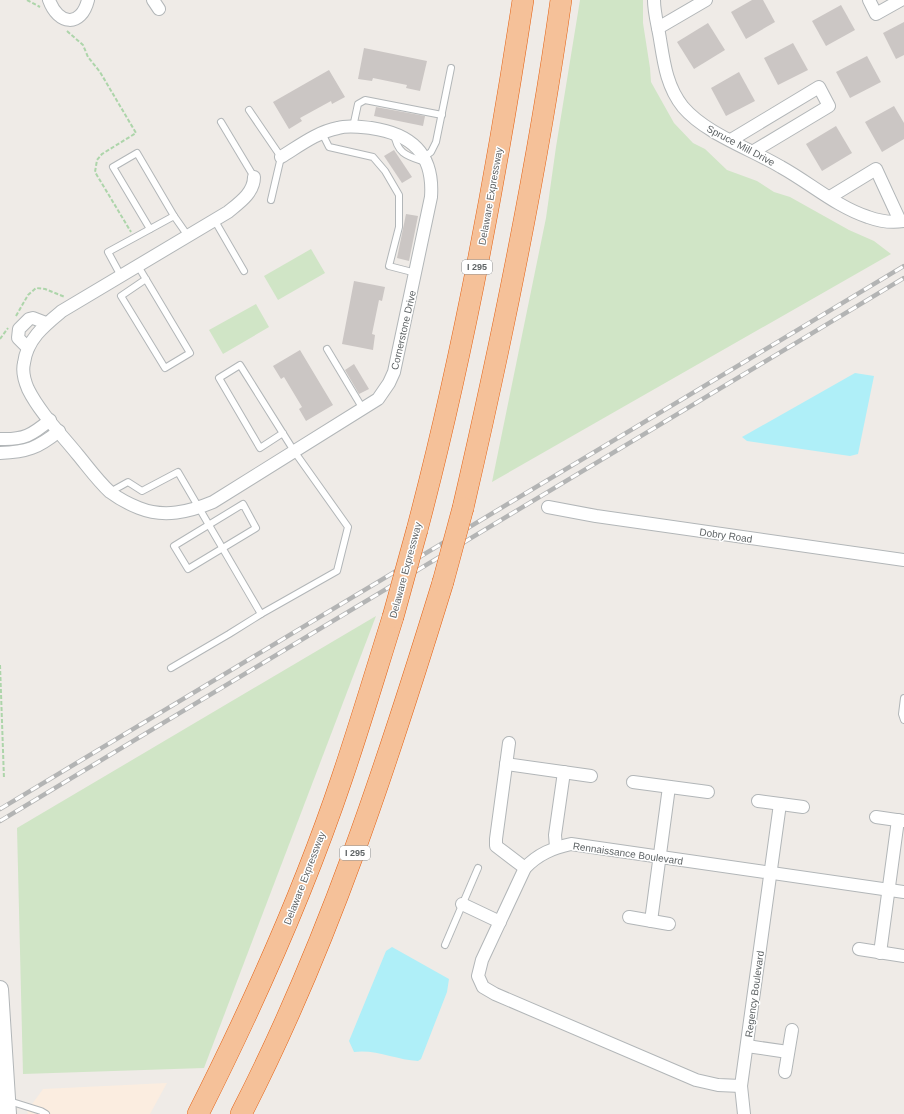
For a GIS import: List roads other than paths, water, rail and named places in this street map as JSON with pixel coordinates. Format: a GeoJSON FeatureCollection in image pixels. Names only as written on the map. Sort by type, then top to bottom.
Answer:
{"type":"FeatureCollection","features":[{"type":"Feature","properties":{"kind":"highway","name":"Delaware Expressway"},"geometry":{"type":"LineString","coordinates":[[198,1114],[251,1006],[317,846],[344,772],[392,617],[449,401],[491,193],[523,0]]}},
{"type":"Feature","properties":{"kind":"highway","name":"I 295"},"geometry":{"type":"LineString","coordinates":[[241,1114],[302,984],[359,841],[406,704],[443,582],[463,508],[514,275],[531,185],[561,0]]}},
{"type":"Feature","properties":{"kind":"street"},"geometry":{"type":"LineString","coordinates":[[46,5],[58,16],[73,20],[79,18],[86,10],[88,0]]}},
{"type":"Feature","properties":{"kind":"street","name":"Spruce Mill Drive"},"geometry":{"type":"LineString","coordinates":[[654,0],[665,70],[675,96],[684,108],[697,120],[731,140],[754,151],[854,212],[869,218],[902,221]]}},
{"type":"Feature","properties":{"kind":"street"},"geometry":{"type":"LineString","coordinates":[[658,28],[706,0]]}},
{"type":"Feature","properties":{"kind":"street"},"geometry":{"type":"LineString","coordinates":[[869,0],[876,14],[901,0]]}},
{"type":"Feature","properties":{"kind":"street"},"geometry":{"type":"LineString","coordinates":[[731,140],[819,88],[829,106],[754,151]]}},
{"type":"Feature","properties":{"kind":"street","name":"Cornerstone Drive"},"geometry":{"type":"LineString","coordinates":[[254,177],[251,190],[242,201],[215,221],[62,311],[46,323],[28,348],[24,363],[24,377],[34,398],[50,420],[110,492],[123,500],[148,511],[179,512],[200,507],[212,502],[363,409],[382,395],[394,372],[431,197],[432,183],[426,160],[411,142],[394,133],[382,130],[353,127],[336,128],[322,133],[281,157]]}},
{"type":"Feature","properties":{"kind":"street"},"geometry":{"type":"LineString","coordinates":[[830,197],[876,169],[902,221]]}},
{"type":"Feature","properties":{"kind":"street"},"geometry":{"type":"LineString","coordinates":[[28,348],[18,338],[19,330],[29,319],[46,323]]}},
{"type":"Feature","properties":{"kind":"street"},"geometry":{"type":"LineString","coordinates":[[0,439],[16,440],[32,434],[50,420]]}},
{"type":"Feature","properties":{"kind":"street"},"geometry":{"type":"LineString","coordinates":[[0,453],[26,451],[36,448],[59,431]]}},
{"type":"Feature","properties":{"kind":"street","name":"Dobry Road"},"geometry":{"type":"LineString","coordinates":[[548,507],[596,516],[904,560]]}},
{"type":"Feature","properties":{"kind":"street"},"geometry":{"type":"LineString","coordinates":[[509,743],[496,846],[525,868]]}},
{"type":"Feature","properties":{"kind":"street"},"geometry":{"type":"LineString","coordinates":[[506,764],[591,776]]}},
{"type":"Feature","properties":{"kind":"street"},"geometry":{"type":"LineString","coordinates":[[556,847],[555,836],[564,772]]}},
{"type":"Feature","properties":{"kind":"street"},"geometry":{"type":"LineString","coordinates":[[633,782],[708,792]]}},
{"type":"Feature","properties":{"kind":"street"},"geometry":{"type":"LineString","coordinates":[[650,921],[669,787]]}},
{"type":"Feature","properties":{"kind":"street"},"geometry":{"type":"LineString","coordinates":[[758,801],[803,807]]}},
{"type":"Feature","properties":{"kind":"street","name":"Regency Boulevard"},"geometry":{"type":"LineString","coordinates":[[744,1114],[741,1086],[780,804]]}},
{"type":"Feature","properties":{"kind":"street"},"geometry":{"type":"LineString","coordinates":[[876,817],[901,820],[888,890],[880,953]]}},
{"type":"Feature","properties":{"kind":"street","name":"Rennaissance Boulevard"},"geometry":{"type":"LineString","coordinates":[[741,1086],[718,1085],[696,1080],[495,994],[483,987],[478,976],[482,960],[525,868],[533,859],[556,847],[571,844],[904,892]]}},
{"type":"Feature","properties":{"kind":"street"},"geometry":{"type":"LineString","coordinates":[[462,904],[500,922]]}},
{"type":"Feature","properties":{"kind":"street"},"geometry":{"type":"LineString","coordinates":[[629,917],[669,924]]}},
{"type":"Feature","properties":{"kind":"street"},"geometry":{"type":"LineString","coordinates":[[859,949],[904,956]]}},
{"type":"Feature","properties":{"kind":"street"},"geometry":{"type":"LineString","coordinates":[[0,989],[1,1050],[8,1107]]}},
{"type":"Feature","properties":{"kind":"street"},"geometry":{"type":"LineString","coordinates":[[785,1072],[792,1030]]}},
{"type":"Feature","properties":{"kind":"street"},"geometry":{"type":"LineString","coordinates":[[747,1046],[788,1052]]}},
{"type":"Feature","properties":{"kind":"lane"},"geometry":{"type":"LineString","coordinates":[[426,160],[436,142],[451,68]]}},
{"type":"Feature","properties":{"kind":"lane"},"geometry":{"type":"LineString","coordinates":[[353,127],[358,104],[365,100],[442,115]]}},
{"type":"Feature","properties":{"kind":"lane"},"geometry":{"type":"LineString","coordinates":[[249,110],[281,157],[271,200]]}},
{"type":"Feature","properties":{"kind":"lane"},"geometry":{"type":"LineString","coordinates":[[221,122],[254,177]]}},
{"type":"Feature","properties":{"kind":"lane"},"geometry":{"type":"LineString","coordinates":[[322,133],[329,147],[373,157],[385,171],[399,195],[399,227],[389,266],[416,273]]}},
{"type":"Feature","properties":{"kind":"lane"},"geometry":{"type":"LineString","coordinates":[[150,229],[113,167],[137,153],[174,216],[188,236]]}},
{"type":"Feature","properties":{"kind":"lane"},"geometry":{"type":"LineString","coordinates":[[121,276],[108,252],[174,216]]}},
{"type":"Feature","properties":{"kind":"lane"},"geometry":{"type":"LineString","coordinates":[[215,221],[244,270]]}},
{"type":"Feature","properties":{"kind":"lane"},"geometry":{"type":"LineString","coordinates":[[138,266],[146,279],[190,353],[165,368],[121,296],[146,279]]}},
{"type":"Feature","properties":{"kind":"lane"},"geometry":{"type":"LineString","coordinates":[[326,349],[363,409]]}},
{"type":"Feature","properties":{"kind":"lane"},"geometry":{"type":"LineString","coordinates":[[171,668],[261,614],[337,571],[348,527],[294,451],[283,433],[240,365],[218,378],[260,448],[283,433]]}},
{"type":"Feature","properties":{"kind":"lane"},"geometry":{"type":"LineString","coordinates":[[110,492],[128,482],[142,491],[178,472],[200,507],[261,614]]}},
{"type":"Feature","properties":{"kind":"lane"},"geometry":{"type":"LineString","coordinates":[[243,504],[256,528],[188,569],[174,546],[209,524],[243,504]]}},
{"type":"Feature","properties":{"kind":"lane"},"geometry":{"type":"LineString","coordinates":[[904,698],[902,714],[904,720]]}},
{"type":"Feature","properties":{"kind":"lane"},"geometry":{"type":"LineString","coordinates":[[445,945],[478,868]]}},
{"type":"Feature","properties":{"kind":"lane"},"geometry":{"type":"LineString","coordinates":[[8,1107],[41,1111],[46,1114]]}},
{"type":"Feature","properties":{"kind":"water"},"geometry":{"type":"Polygon","coordinates":[[[855,373],[874,376],[858,454],[850,456],[747,441],[742,437],[855,373]]]}},
{"type":"Feature","properties":{"kind":"water"},"geometry":{"type":"Polygon","coordinates":[[[392,947],[449,979],[447,992],[421,1059],[418,1061],[378,1053],[362,1051],[354,1052],[349,1041],[386,951],[392,947]]]}},
{"type":"Feature","properties":{"kind":"railway"},"geometry":{"type":"LineString","coordinates":[[0,809],[904,266]]}},
{"type":"Feature","properties":{"kind":"railway"},"geometry":{"type":"LineString","coordinates":[[0,821],[904,278]]}}]}
